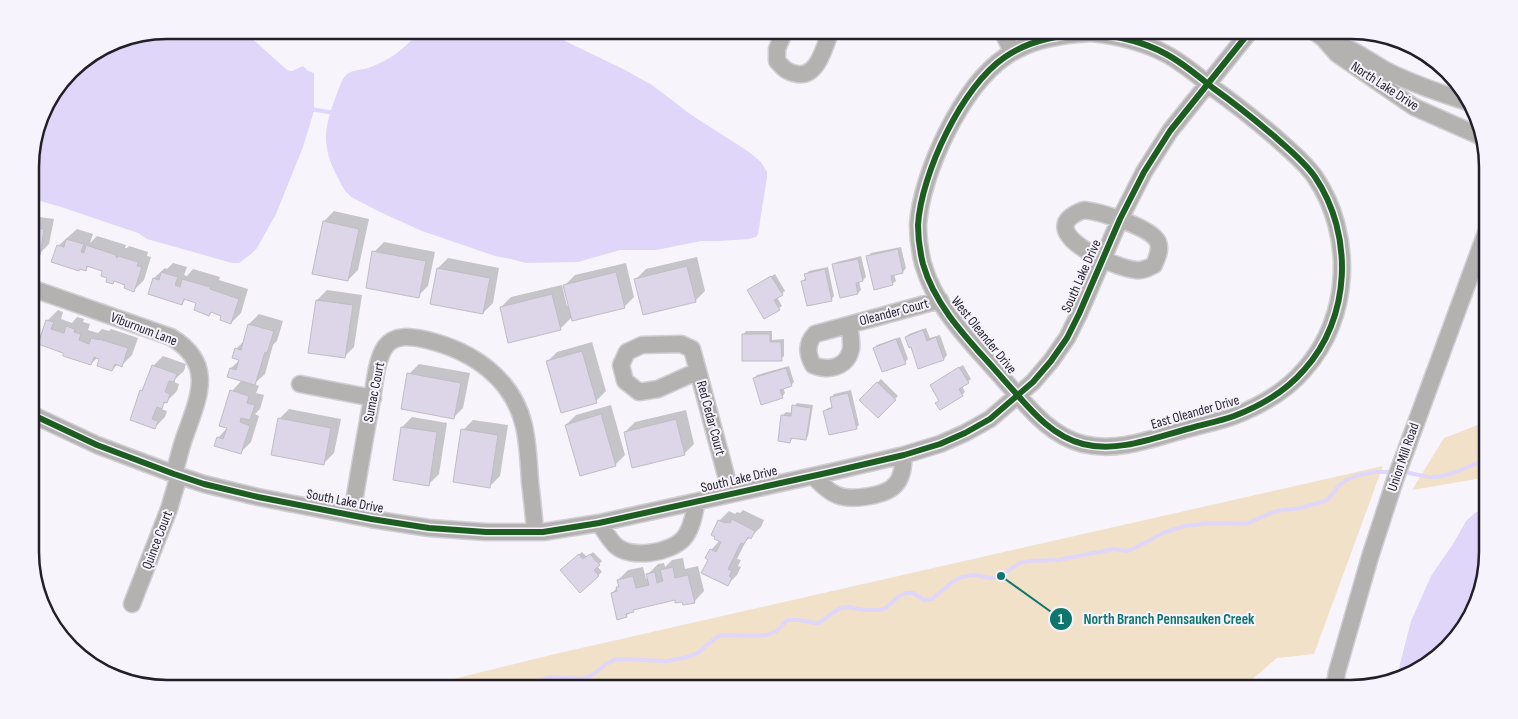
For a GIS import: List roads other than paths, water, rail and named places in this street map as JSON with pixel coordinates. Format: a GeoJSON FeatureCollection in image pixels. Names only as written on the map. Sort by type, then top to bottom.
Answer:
{"type":"FeatureCollection","features":[{"type":"Feature","properties":{"kind":"street"},"geometry":{"type":"LineString","coordinates":[[781,39],[777,49],[777,61],[786,71],[803,75],[814,69],[827,39]]}},
{"type":"Feature","properties":{"kind":"street"},"geometry":{"type":"LineString","coordinates":[[1006,39],[1012,52]]}},
{"type":"Feature","properties":{"kind":"street","name":"West Oleander Drive"},"geometry":{"type":"LineString","coordinates":[[1018,395],[965,336],[940,300],[928,278],[920,246],[918,228],[924,192],[946,136],[964,100],[989,70],[1004,57],[1040,39]]}},
{"type":"Feature","properties":{"kind":"street","name":"West Oleander Drive"},"geometry":{"type":"LineString","coordinates":[[1129,39],[1167,54],[1207,83]]}},
{"type":"Feature","properties":{"kind":"street","name":"South Lake Drive"},"geometry":{"type":"LineString","coordinates":[[39,418],[97,445],[177,475],[231,491],[400,524],[486,532],[535,532],[599,523],[813,476],[940,444],[990,419],[1033,382],[1051,361],[1066,338],[1120,219],[1144,172],[1170,131],[1244,39]]}},
{"type":"Feature","properties":{"kind":"street","name":"North Lake Drive"},"geometry":{"type":"LineString","coordinates":[[1323,39],[1337,54],[1414,107],[1475,134]]}},
{"type":"Feature","properties":{"kind":"street","name":"North Lake Drive"},"geometry":{"type":"LineString","coordinates":[[1330,39],[1408,81],[1460,99]]}},
{"type":"Feature","properties":{"kind":"street","name":"East Oleander Drive"},"geometry":{"type":"LineString","coordinates":[[1018,395],[1048,426],[1072,441],[1102,447],[1117,446],[1225,419],[1243,412],[1260,404],[1290,384],[1313,359],[1330,328],[1340,295],[1341,244],[1332,209],[1314,176],[1290,149],[1207,83]]}},
{"type":"Feature","properties":{"kind":"street"},"geometry":{"type":"LineString","coordinates":[[1084,210],[1120,219],[1153,235],[1158,242],[1159,250],[1154,265],[1146,269],[1137,270],[1118,265],[1086,251],[1072,241],[1067,233],[1066,226],[1070,218],[1084,210]]}},
{"type":"Feature","properties":{"kind":"street","name":"Union Mill Road"},"geometry":{"type":"LineString","coordinates":[[1336,680],[1394,480],[1479,252]]}},
{"type":"Feature","properties":{"kind":"street","name":"Viburnum Lane"},"geometry":{"type":"LineString","coordinates":[[39,291],[171,337],[183,344],[191,352],[199,372],[199,394],[182,445],[177,475]]}},
{"type":"Feature","properties":{"kind":"street","name":"Oleander Court"},"geometry":{"type":"LineString","coordinates":[[849,325],[940,300]]}},
{"type":"Feature","properties":{"kind":"street","name":"Sumac Court"},"geometry":{"type":"LineString","coordinates":[[352,515],[372,398],[382,354],[386,346],[393,340],[403,336],[438,343],[464,353],[487,367],[506,386],[514,398],[524,425],[535,532]]}},
{"type":"Feature","properties":{"kind":"street","name":"Red Cedar Court"},"geometry":{"type":"LineString","coordinates":[[698,371],[731,494]]}},
{"type":"Feature","properties":{"kind":"street"},"geometry":{"type":"LineString","coordinates":[[300,384],[372,398]]}},
{"type":"Feature","properties":{"kind":"street"},"geometry":{"type":"LineString","coordinates":[[813,476],[827,489],[837,495],[848,498],[873,495],[894,486],[900,479],[904,454]]}},
{"type":"Feature","properties":{"kind":"street","name":"Quince Court"},"geometry":{"type":"LineString","coordinates":[[132,604],[169,509],[177,475]]}},
{"type":"Feature","properties":{"kind":"street"},"geometry":{"type":"LineString","coordinates":[[599,523],[615,546],[626,552],[638,554],[664,550],[676,545],[685,538],[697,502]]}},
{"type":"Feature","properties":{"kind":"waterway"},"geometry":{"type":"LineString","coordinates":[[310,109],[335,113]]}},
{"type":"Feature","properties":{"kind":"waterway"},"geometry":{"type":"LineString","coordinates":[[1401,472],[1428,477],[1439,476],[1453,473],[1479,463]]}},
{"type":"Feature","properties":{"kind":"waterway"},"geometry":{"type":"LineString","coordinates":[[543,680],[555,677],[581,679],[591,676],[616,659],[666,661],[684,658],[698,653],[714,639],[722,635],[767,635],[777,631],[789,620],[819,623],[840,608],[880,610],[886,608],[899,596],[907,593],[913,593],[924,600],[932,599],[961,577],[974,575],[990,578],[998,577],[1020,563],[1058,560],[1114,549],[1126,551],[1165,532],[1185,526],[1211,523],[1246,524],[1276,511],[1301,508],[1327,500],[1337,487],[1346,480],[1359,475],[1375,472],[1394,472]]}},
{"type":"Feature","properties":{"kind":"place","name":"North Branch Pennsauken Creek"},"geometry":{"type":"Point","coordinates":[1001,576]}}]}
